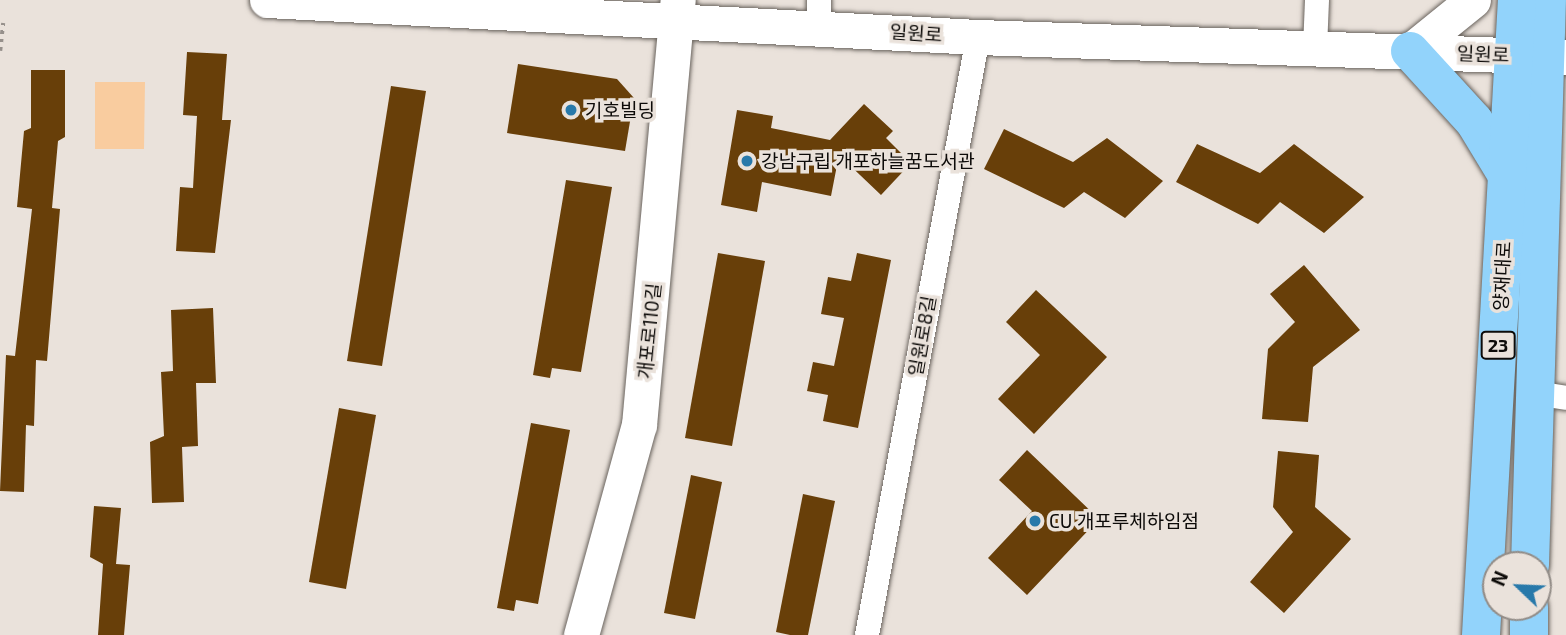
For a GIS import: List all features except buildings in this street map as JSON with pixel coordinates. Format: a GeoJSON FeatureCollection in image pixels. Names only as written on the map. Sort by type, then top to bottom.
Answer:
{"type":"FeatureCollection","features":[{"type":"Feature","properties":{"kind":"main road","name":"양재대로"},"geometry":{"type":"LineString","coordinates":[[1481,635],[1508,177],[1542,56],[1517,0]]}},
{"type":"Feature","properties":{"kind":"main road","name":"양재대로"},"geometry":{"type":"LineString","coordinates":[[1532,551],[1550,396],[1542,56],[1547,0]]}},
{"type":"Feature","properties":{"kind":"main road"},"geometry":{"type":"LineString","coordinates":[[1410,51],[1474,121],[1508,177]]}},
{"type":"Feature","properties":{"kind":"street","name":"일원로"},"geometry":{"type":"LineString","coordinates":[[267,0],[819,13],[978,37],[1542,56]]}},
{"type":"Feature","properties":{"kind":"street"},"geometry":{"type":"LineString","coordinates":[[1315,48],[1317,0]]}},
{"type":"Feature","properties":{"kind":"street"},"geometry":{"type":"LineString","coordinates":[[1410,51],[1473,0]]}},
{"type":"Feature","properties":{"kind":"street","name":"개포로110길"},"geometry":{"type":"LineString","coordinates":[[581,635],[639,425],[679,10]]}},
{"type":"Feature","properties":{"kind":"street","name":"일원로8길"},"geometry":{"type":"LineString","coordinates":[[867,635],[978,37]]}},
{"type":"Feature","properties":{"kind":"path"},"geometry":{"type":"LineString","coordinates":[[0,51],[3,23]]}},
{"type":"Feature","properties":{"kind":"shaded area"},"geometry":{"type":"Polygon","coordinates":[[[95,82],[145,82],[144,149],[95,149],[95,82]]]}},
{"type":"Feature","properties":{"kind":"place","name":"기호빌딩"},"geometry":{"type":"Point","coordinates":[571,110]}},
{"type":"Feature","properties":{"kind":"place","name":"강남구립 개포하늘꿈도서관"},"geometry":{"type":"Point","coordinates":[747,161]}},
{"type":"Feature","properties":{"kind":"place","name":"CU 개포루체하임점"},"geometry":{"type":"Point","coordinates":[1035,521]}}]}
